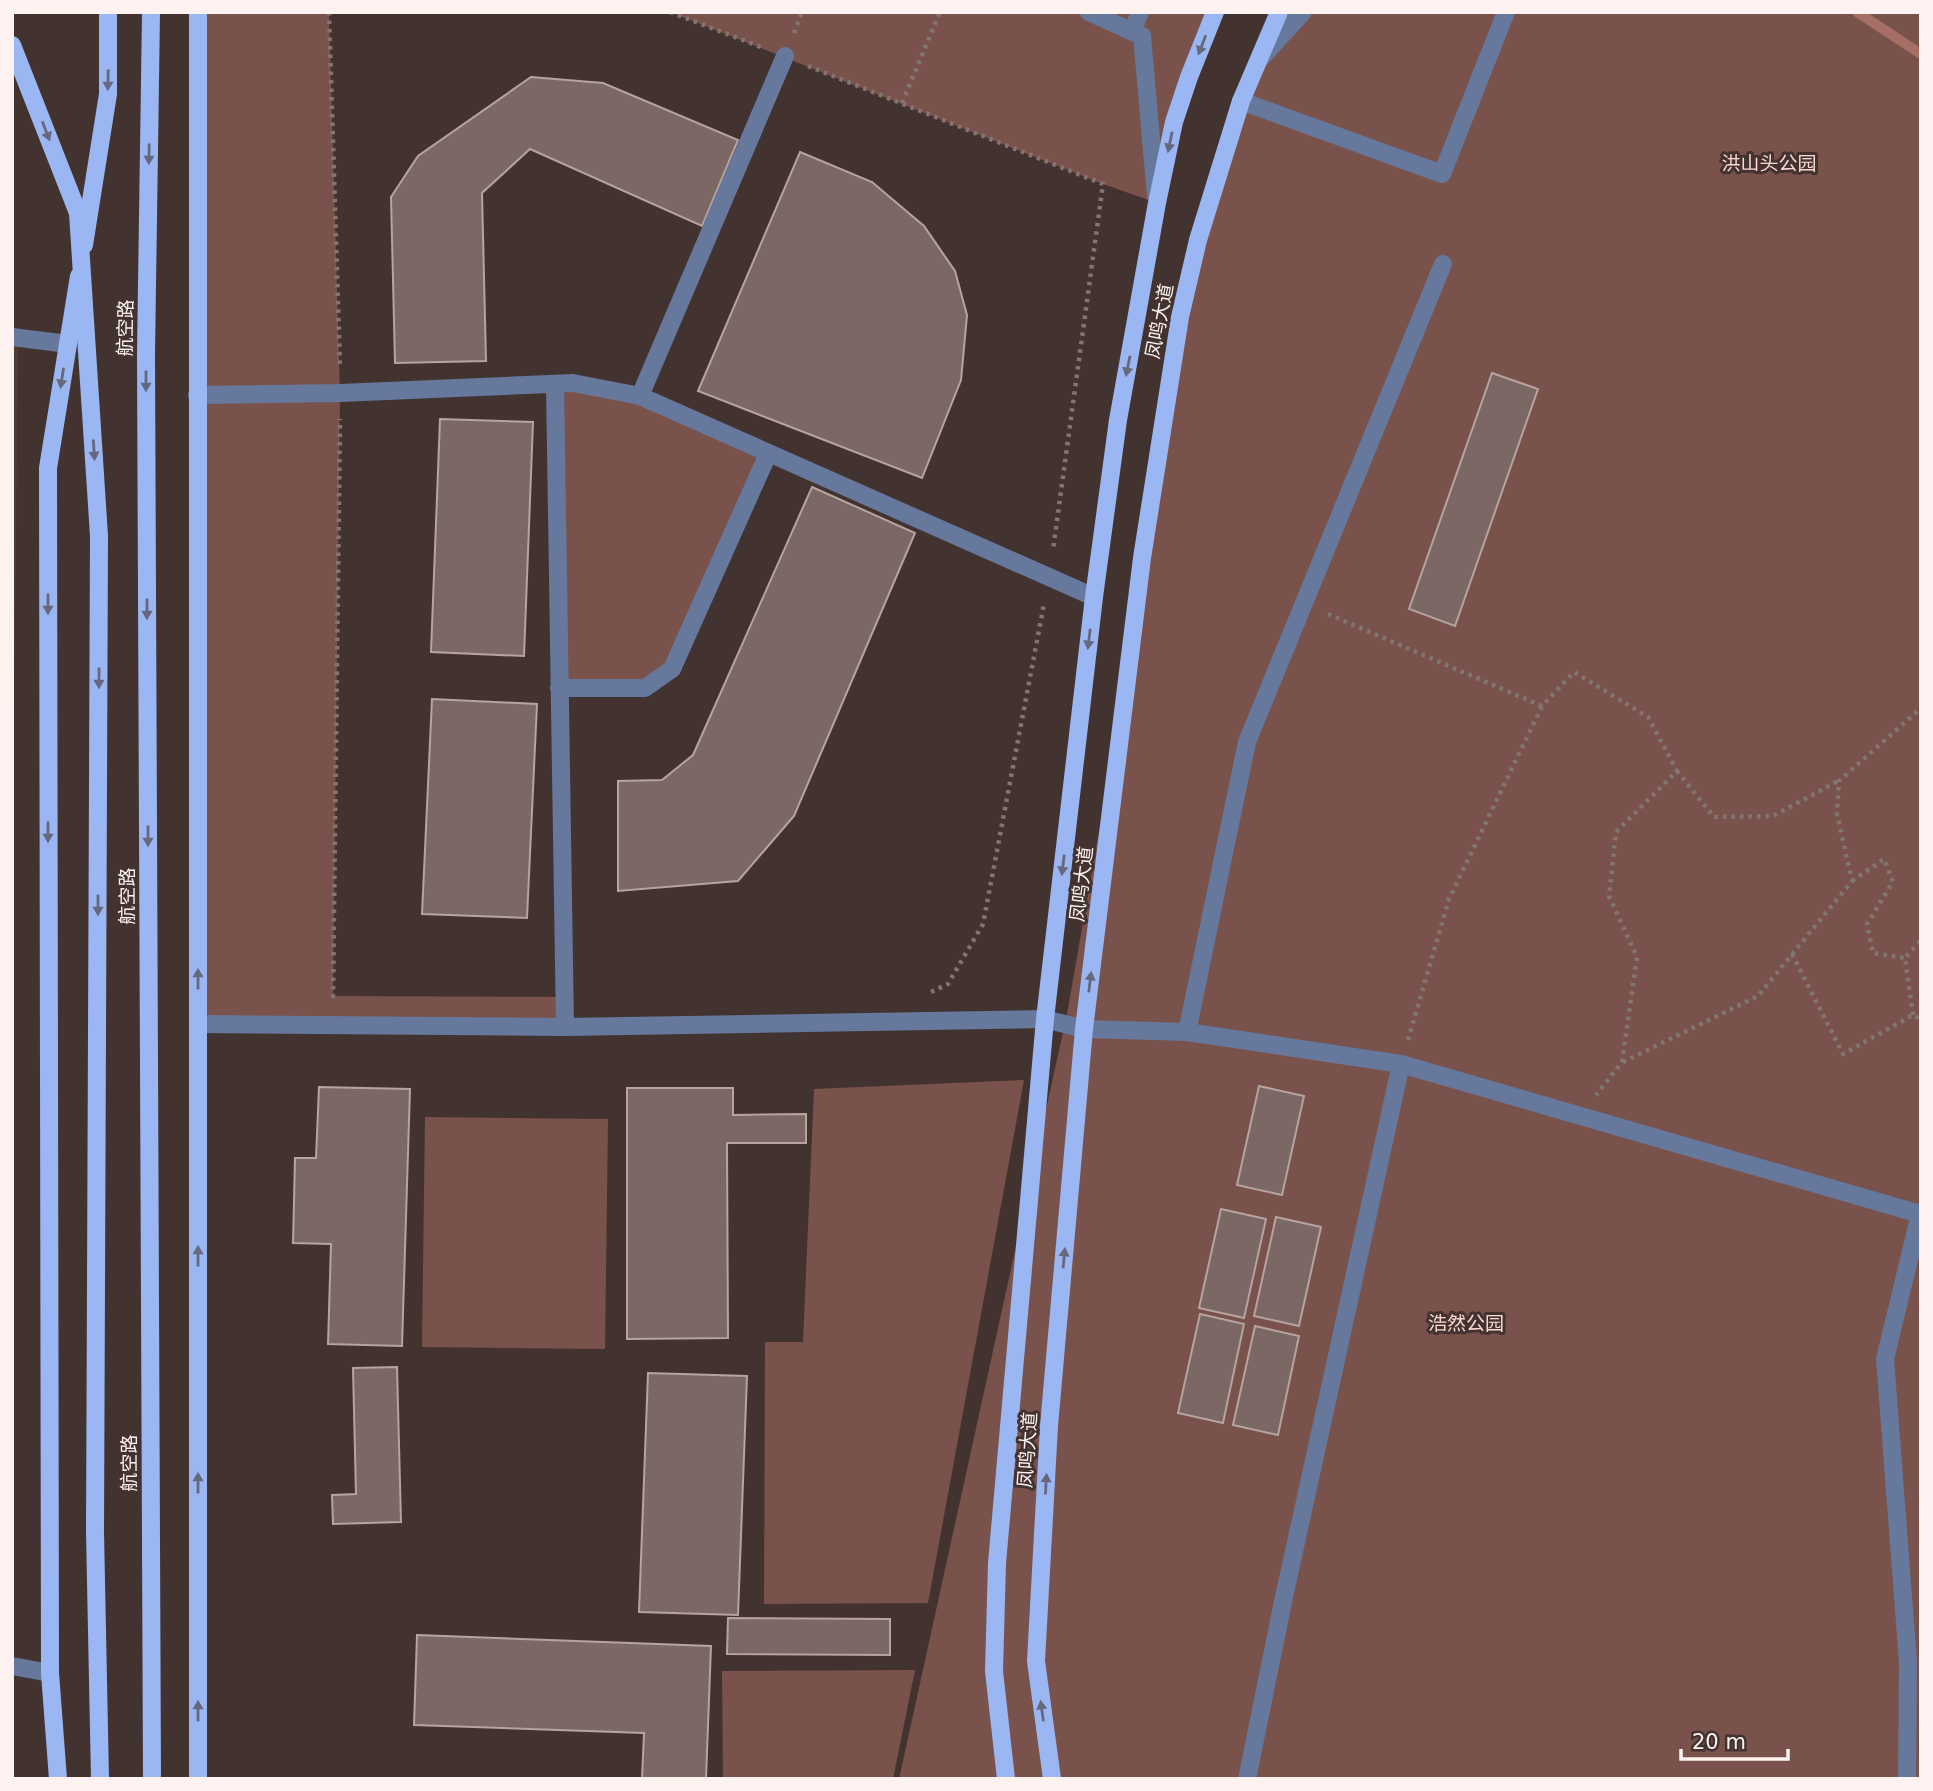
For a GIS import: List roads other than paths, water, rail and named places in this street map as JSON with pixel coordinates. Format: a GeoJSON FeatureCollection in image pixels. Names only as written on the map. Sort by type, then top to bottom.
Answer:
{"type":"FeatureCollection","features":[{"type":"Feature","properties":{"kind":"main road"},"geometry":{"type":"LineString","coordinates":[[58,1779],[50,1672],[48,468],[108,94],[108,12]]}},
{"type":"Feature","properties":{"kind":"main road","name":"航空路"},"geometry":{"type":"LineString","coordinates":[[151,12],[146,354],[152,1779]]}},
{"type":"Feature","properties":{"kind":"main road"},"geometry":{"type":"LineString","coordinates":[[198,12],[198,1779]]}},
{"type":"Feature","properties":{"kind":"main road","name":"凤鸣大道"},"geometry":{"type":"LineString","coordinates":[[1006,1779],[995,1671],[997,1563],[1045,1019],[1094,597],[1118,420],[1157,202],[1174,122],[1214,12]]}},
{"type":"Feature","properties":{"kind":"main road","name":"凤鸣大道"},"geometry":{"type":"LineString","coordinates":[[1052,1779],[1035,1661],[1051,1412],[1084,1029],[1142,558],[1180,317],[1198,240],[1241,101],[1279,12]]}},
{"type":"Feature","properties":{"kind":"main road"},"geometry":{"type":"LineString","coordinates":[[12,45],[78,213],[100,536],[95,1532],[100,1779]]}},
{"type":"Feature","properties":{"kind":"street"},"geometry":{"type":"LineString","coordinates":[[1089,12],[1142,36],[1157,202]]}},
{"type":"Feature","properties":{"kind":"street"},"geometry":{"type":"LineString","coordinates":[[1132,32],[1140,12]]}},
{"type":"Feature","properties":{"kind":"street"},"geometry":{"type":"LineString","coordinates":[[1258,62],[1303,12]]}},
{"type":"Feature","properties":{"kind":"street"},"geometry":{"type":"LineString","coordinates":[[1241,101],[1442,174],[1506,12]]}},
{"type":"Feature","properties":{"kind":"street"},"geometry":{"type":"LineString","coordinates":[[640,396],[785,56]]}},
{"type":"Feature","properties":{"kind":"street"},"geometry":{"type":"LineString","coordinates":[[1187,1032],[1247,742],[1443,264]]}},
{"type":"Feature","properties":{"kind":"street"},"geometry":{"type":"LineString","coordinates":[[12,337],[68,344]]}},
{"type":"Feature","properties":{"kind":"street"},"geometry":{"type":"LineString","coordinates":[[197,395],[341,393],[573,383],[640,396],[1094,597]]}},
{"type":"Feature","properties":{"kind":"street"},"geometry":{"type":"LineString","coordinates":[[555,384],[565,1027]]}},
{"type":"Feature","properties":{"kind":"street"},"geometry":{"type":"LineString","coordinates":[[559,688],[645,688],[672,669],[768,454]]}},
{"type":"Feature","properties":{"kind":"street"},"geometry":{"type":"LineString","coordinates":[[198,1024],[565,1027],[1045,1019],[1084,1029],[1187,1032],[1401,1064],[1920,1214]]}},
{"type":"Feature","properties":{"kind":"street"},"geometry":{"type":"LineString","coordinates":[[1247,1779],[1284,1597],[1401,1064]]}},
{"type":"Feature","properties":{"kind":"street"},"geometry":{"type":"LineString","coordinates":[[1907,1779],[1908,1662],[1885,1359],[1921,1208]]}},
{"type":"Feature","properties":{"kind":"street"},"geometry":{"type":"LineString","coordinates":[[12,1666],[50,1672]]}},
{"type":"Feature","properties":{"kind":"waterway"},"geometry":{"type":"LineString","coordinates":[[1857,12],[1921,54]]}},
{"type":"Feature","properties":{"kind":"park label","name":"洪山头公园"},"geometry":{"type":"Point","coordinates":[1769,163]}},
{"type":"Feature","properties":{"kind":"park label","name":"浩然公园"},"geometry":{"type":"Point","coordinates":[1466,1323]}}]}
